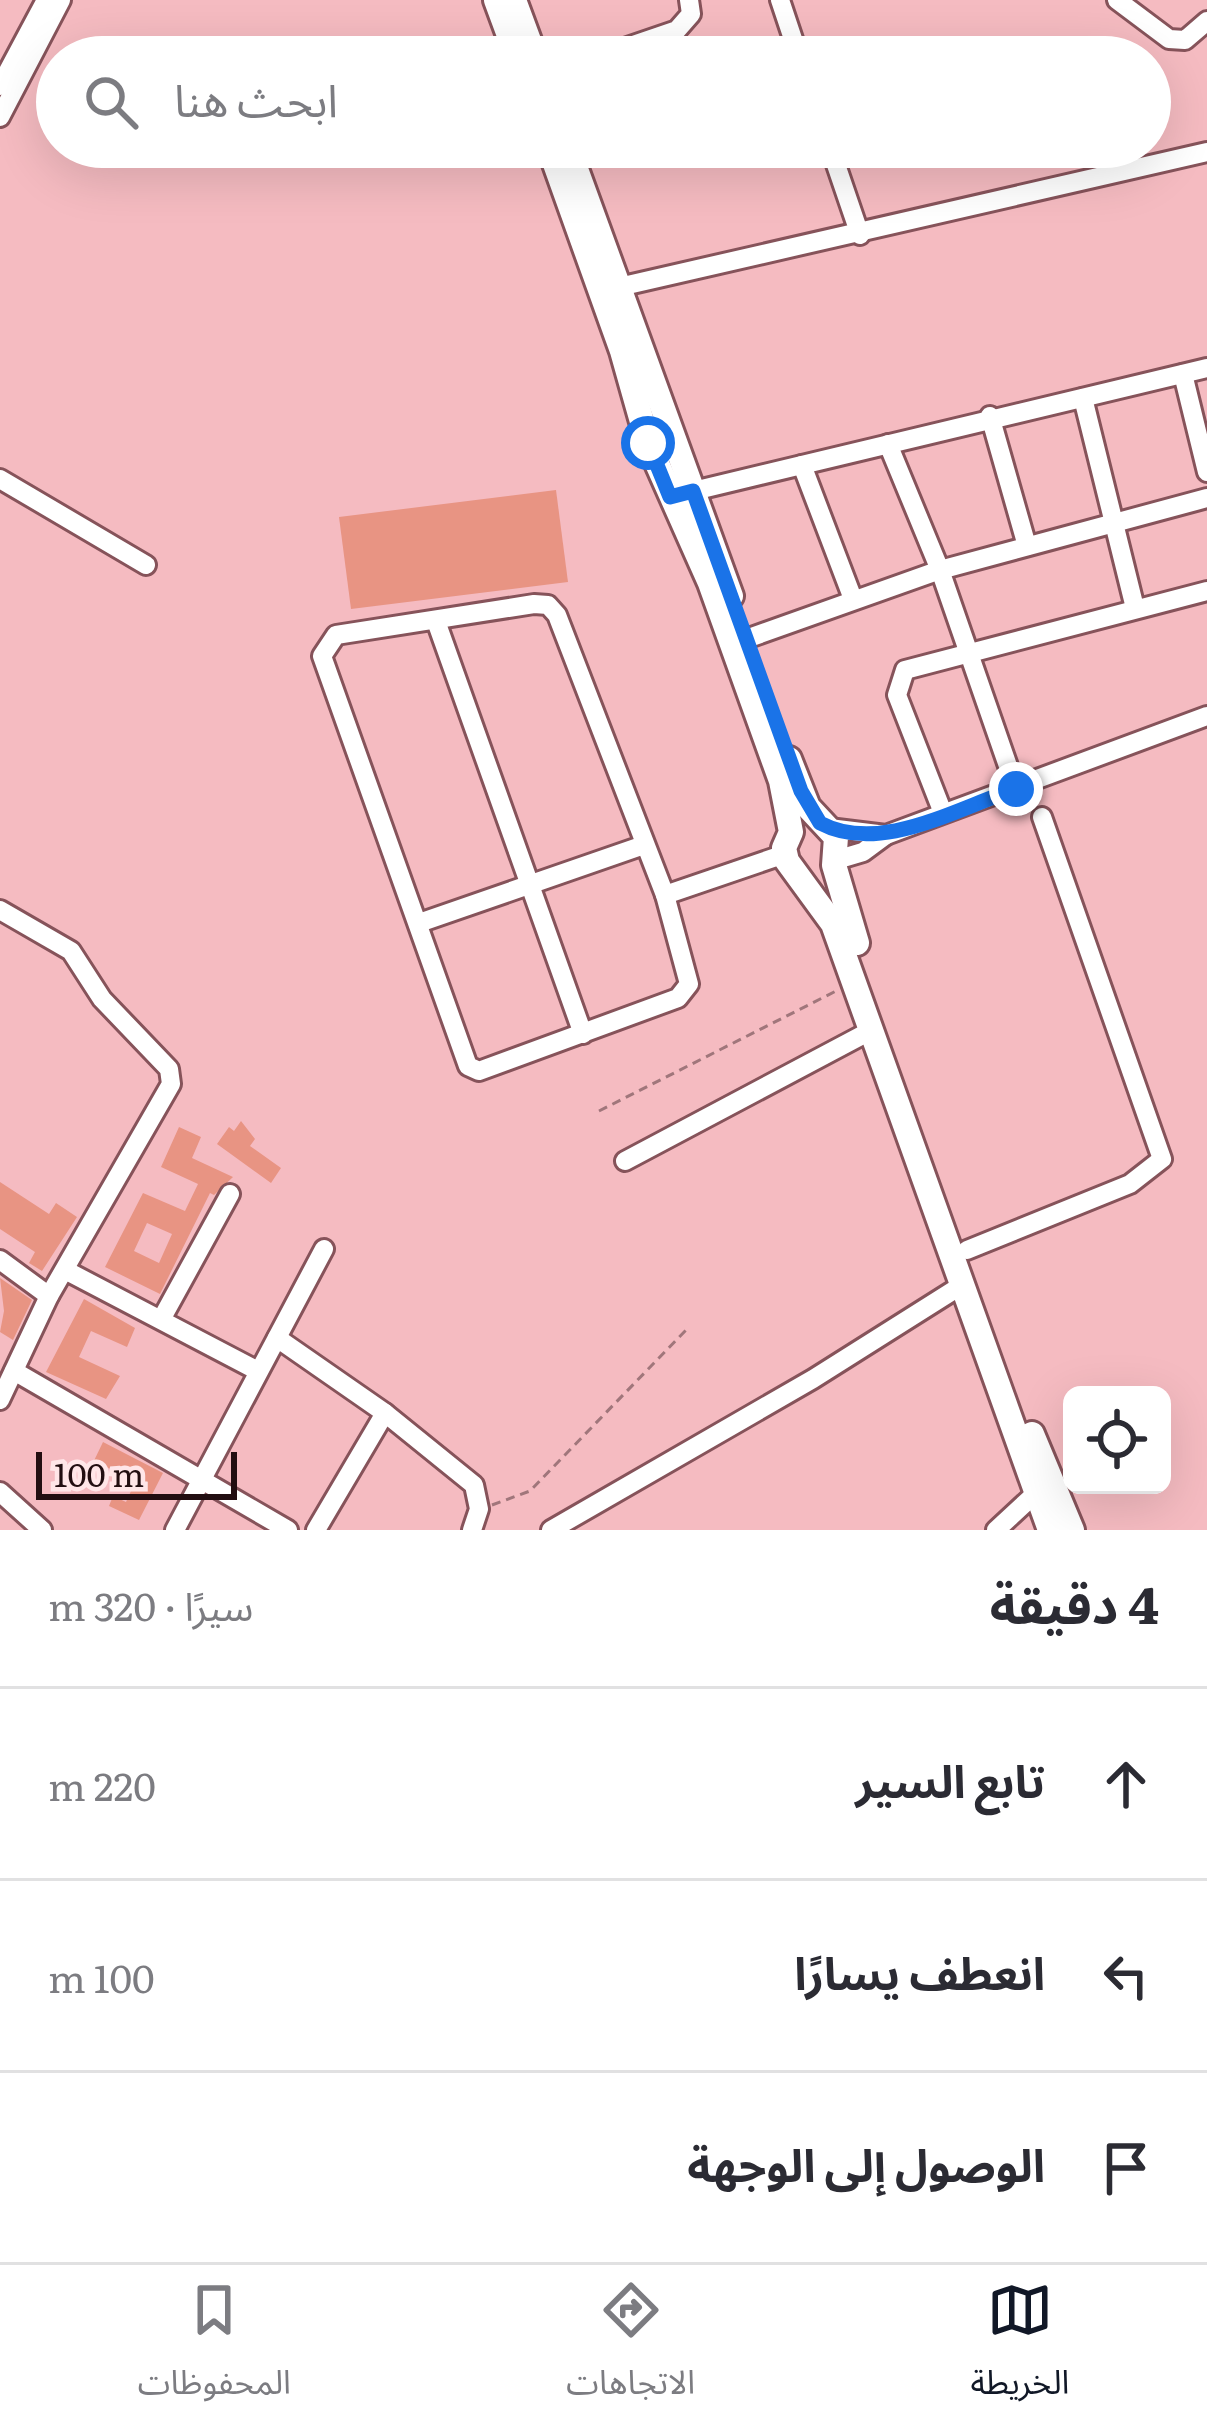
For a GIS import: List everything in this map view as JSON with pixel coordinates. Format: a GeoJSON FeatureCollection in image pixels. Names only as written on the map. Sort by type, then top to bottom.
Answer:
{"type":"FeatureCollection","features":[{"type":"Feature","properties":{"kind":"main road"},"geometry":{"type":"LineString","coordinates":[[496,0],[509,36]]}},
{"type":"Feature","properties":{"kind":"main road"},"geometry":{"type":"LineString","coordinates":[[514,0],[527,36]]}},
{"type":"Feature","properties":{"kind":"main road"},"geometry":{"type":"LineString","coordinates":[[557,168],[682,494],[746,639],[804,799],[838,843],[835,862],[967,1250],[1072,1530]]}},
{"type":"Feature","properties":{"kind":"main road"},"geometry":{"type":"LineString","coordinates":[[576,168],[619,287],[710,583],[781,781],[788,843],[833,924],[1050,1530]]}},
{"type":"Feature","properties":{"kind":"main road"},"geometry":{"type":"LineString","coordinates":[[788,843],[801,824],[824,826]]}},
{"type":"Feature","properties":{"kind":"main road"},"geometry":{"type":"LineString","coordinates":[[802,874],[819,875],[835,862]]}},
{"type":"Feature","properties":{"kind":"street"},"geometry":{"type":"LineString","coordinates":[[0,86],[46,0]]}},
{"type":"Feature","properties":{"kind":"street"},"geometry":{"type":"LineString","coordinates":[[42,36],[61,0]]}},
{"type":"Feature","properties":{"kind":"street"},"geometry":{"type":"LineString","coordinates":[[658,36],[682,27],[691,14],[689,0]]}},
{"type":"Feature","properties":{"kind":"street"},"geometry":{"type":"LineString","coordinates":[[780,0],[792,36]]}},
{"type":"Feature","properties":{"kind":"street"},"geometry":{"type":"LineString","coordinates":[[1117,0],[1164,36]]}},
{"type":"Feature","properties":{"kind":"street"},"geometry":{"type":"LineString","coordinates":[[1171,39],[1200,28],[1207,53]]}},
{"type":"Feature","properties":{"kind":"street"},"geometry":{"type":"LineString","coordinates":[[0,117],[36,48]]}},
{"type":"Feature","properties":{"kind":"street"},"geometry":{"type":"LineString","coordinates":[[1171,161],[1207,152]]}},
{"type":"Feature","properties":{"kind":"street"},"geometry":{"type":"LineString","coordinates":[[837,168],[860,235]]}},
{"type":"Feature","properties":{"kind":"street"},"geometry":{"type":"LineString","coordinates":[[619,287],[1140,168]]}},
{"type":"Feature","properties":{"kind":"street"},"geometry":{"type":"LineString","coordinates":[[682,494],[990,416],[1207,368]]}},
{"type":"Feature","properties":{"kind":"street"},"geometry":{"type":"LineString","coordinates":[[1183,374],[1207,472]]}},
{"type":"Feature","properties":{"kind":"street"},"geometry":{"type":"LineString","coordinates":[[1083,398],[1135,608]]}},
{"type":"Feature","properties":{"kind":"street"},"geometry":{"type":"LineString","coordinates":[[990,416],[1027,546]]}},
{"type":"Feature","properties":{"kind":"street"},"geometry":{"type":"LineString","coordinates":[[888,444],[940,570],[1016,789]]}},
{"type":"Feature","properties":{"kind":"street"},"geometry":{"type":"LineString","coordinates":[[802,465],[853,599]]}},
{"type":"Feature","properties":{"kind":"street"},"geometry":{"type":"LineString","coordinates":[[0,479],[146,565]]}},
{"type":"Feature","properties":{"kind":"street"},"geometry":{"type":"LineString","coordinates":[[746,639],[940,570],[1207,498]]}},
{"type":"Feature","properties":{"kind":"street"},"geometry":{"type":"LineString","coordinates":[[943,812],[896,684],[914,665],[1207,591]]}},
{"type":"Feature","properties":{"kind":"street"},"geometry":{"type":"LineString","coordinates":[[535,604],[553,610],[665,895],[689,976],[687,989],[678,998],[483,1072],[471,1069],[322,656],[336,635],[436,621],[535,604]]}},
{"type":"Feature","properties":{"kind":"street"},"geometry":{"type":"LineString","coordinates":[[436,621],[533,882],[583,1034]]}},
{"type":"Feature","properties":{"kind":"street"},"geometry":{"type":"LineString","coordinates":[[835,862],[943,812],[1207,716]]}},
{"type":"Feature","properties":{"kind":"street"},"geometry":{"type":"LineString","coordinates":[[967,1250],[1130,1184],[1162,1159],[1042,817]]}},
{"type":"Feature","properties":{"kind":"street"},"geometry":{"type":"LineString","coordinates":[[824,826],[886,835]]}},
{"type":"Feature","properties":{"kind":"street"},"geometry":{"type":"LineString","coordinates":[[665,895],[788,843]]}},
{"type":"Feature","properties":{"kind":"street"},"geometry":{"type":"LineString","coordinates":[[418,923],[644,845]]}},
{"type":"Feature","properties":{"kind":"street"},"geometry":{"type":"LineString","coordinates":[[0,910],[71,951],[102,999],[169,1069],[171,1084],[49,1296],[0,1400]]}},
{"type":"Feature","properties":{"kind":"street"},"geometry":{"type":"LineString","coordinates":[[625,1161],[870,1030]]}},
{"type":"Feature","properties":{"kind":"street"},"geometry":{"type":"LineString","coordinates":[[162,1318],[230,1194]]}},
{"type":"Feature","properties":{"kind":"street"},"geometry":{"type":"LineString","coordinates":[[175,1530],[324,1249]]}},
{"type":"Feature","properties":{"kind":"street"},"geometry":{"type":"LineString","coordinates":[[0,1260],[49,1296]]}},
{"type":"Feature","properties":{"kind":"street"},"geometry":{"type":"LineString","coordinates":[[65,1270],[258,1371]]}},
{"type":"Feature","properties":{"kind":"street"},"geometry":{"type":"LineString","coordinates":[[550,1530],[813,1379],[962,1285]]}},
{"type":"Feature","properties":{"kind":"street"},"geometry":{"type":"LineString","coordinates":[[277,1338],[385,1413],[474,1485],[478,1509],[472,1530]]}},
{"type":"Feature","properties":{"kind":"street"},"geometry":{"type":"LineString","coordinates":[[14,1371],[288,1530]]}},
{"type":"Feature","properties":{"kind":"street"},"geometry":{"type":"LineString","coordinates":[[316,1530],[385,1413]]}},
{"type":"Feature","properties":{"kind":"street"},"geometry":{"type":"LineString","coordinates":[[0,1492],[42,1530]]}},
{"type":"Feature","properties":{"kind":"street"},"geometry":{"type":"LineString","coordinates":[[996,1530],[1035,1494]]}},
{"type":"Feature","properties":{"kind":"path"},"geometry":{"type":"LineString","coordinates":[[599,1111],[854,981]]}},
{"type":"Feature","properties":{"kind":"path"},"geometry":{"type":"LineString","coordinates":[[478,1509],[530,1491],[688,1328]]}},
{"type":"Feature","properties":{"kind":"building"},"geometry":{"type":"Polygon","coordinates":[[[556,490],[568,582],[351,609],[339,517],[556,490]]]}},
{"type":"Feature","properties":{"kind":"building"},"geometry":{"type":"Polygon","coordinates":[[[241,1121],[255,1139],[250,1146],[281,1168],[271,1183],[217,1144],[229,1127],[234,1131],[241,1121]]]}},
{"type":"Feature","properties":{"kind":"building"},"geometry":{"type":"Polygon","coordinates":[[[179,1127],[201,1137],[192,1158],[233,1177],[214,1195],[210,1193],[160,1294],[105,1267],[143,1193],[185,1211],[198,1184],[161,1167],[179,1127]],[[147,1223],[134,1251],[159,1263],[172,1234],[147,1223]]]}},
{"type":"Feature","properties":{"kind":"building"},"geometry":{"type":"Polygon","coordinates":[[[0,1182],[49,1214],[56,1203],[77,1217],[42,1271],[29,1263],[35,1252],[0,1229],[0,1182]]]}},
{"type":"Feature","properties":{"kind":"building"},"geometry":{"type":"Polygon","coordinates":[[[0,1278],[32,1300],[13,1340],[0,1332],[4,1311],[0,1278]]]}},
{"type":"Feature","properties":{"kind":"building"},"geometry":{"type":"Polygon","coordinates":[[[84,1299],[135,1328],[127,1347],[91,1331],[79,1357],[120,1376],[106,1399],[46,1372],[84,1299]]]}},
{"type":"Feature","properties":{"kind":"building"},"geometry":{"type":"Polygon","coordinates":[[[103,1442],[163,1473],[139,1520],[109,1506],[113,1496],[126,1502],[136,1480],[106,1467],[103,1475],[90,1469],[103,1442]]]}},
{"type":"Feature","properties":{"kind":"route"},"geometry":{"type":"LineString","coordinates":[[648,443],[670,497],[693,491],[801,791],[820,823],[848,832],[886,835],[1016,789]]}}]}
